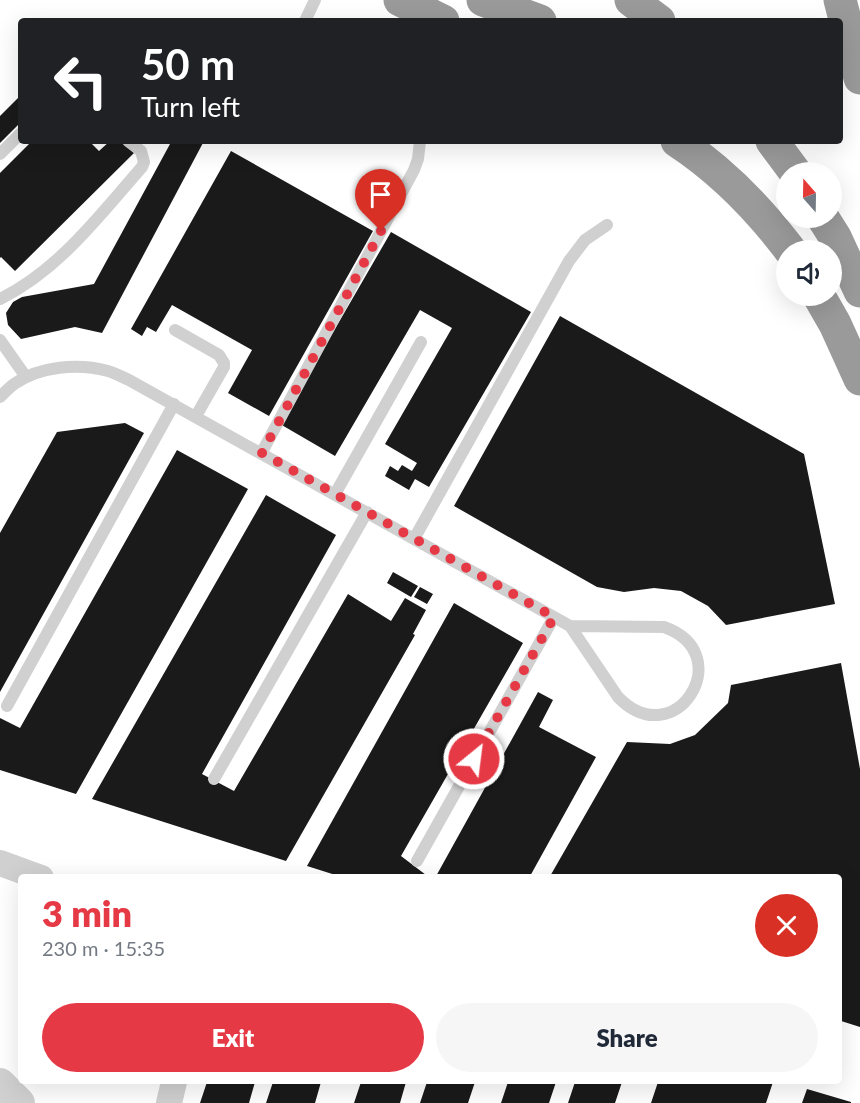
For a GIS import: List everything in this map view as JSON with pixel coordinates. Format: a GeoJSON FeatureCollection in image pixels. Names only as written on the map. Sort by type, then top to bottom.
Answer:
{"type":"FeatureCollection","features":[{"type":"Feature","properties":{"kind":"highway"},"geometry":{"type":"LineString","coordinates":[[400,0],[437,18]]}},
{"type":"Feature","properties":{"kind":"highway"},"geometry":{"type":"LineString","coordinates":[[631,0],[655,18]]}},
{"type":"Feature","properties":{"kind":"highway"},"geometry":{"type":"LineString","coordinates":[[840,0],[860,78]]}},
{"type":"Feature","properties":{"kind":"highway"},"geometry":{"type":"LineString","coordinates":[[491,4],[531,18]]}},
{"type":"Feature","properties":{"kind":"highway"},"geometry":{"type":"LineString","coordinates":[[843,52],[860,49]]}},
{"type":"Feature","properties":{"kind":"highway"},"geometry":{"type":"LineString","coordinates":[[681,144],[740,193],[782,240]]}},
{"type":"Feature","properties":{"kind":"highway"},"geometry":{"type":"LineString","coordinates":[[774,144],[788,162]]}},
{"type":"Feature","properties":{"kind":"highway"},"geometry":{"type":"LineString","coordinates":[[829,228],[860,291]]}},
{"type":"Feature","properties":{"kind":"highway"},"geometry":{"type":"LineString","coordinates":[[825,306],[860,379]]}},
{"type":"Feature","properties":{"kind":"street"},"geometry":{"type":"LineString","coordinates":[[0,863],[30,874]]}},
{"type":"Feature","properties":{"kind":"street"},"geometry":{"type":"LineString","coordinates":[[0,1084],[20,1103]]}},
{"type":"Feature","properties":{"kind":"street"},"geometry":{"type":"LineString","coordinates":[[169,1103],[174,1084]]}},
{"type":"Feature","properties":{"kind":"lane"},"geometry":{"type":"LineString","coordinates":[[306,18],[315,0]]}},
{"type":"Feature","properties":{"kind":"lane"},"geometry":{"type":"LineString","coordinates":[[0,154],[18,136]]}},
{"type":"Feature","properties":{"kind":"lane"},"geometry":{"type":"LineString","coordinates":[[0,299],[24,286],[65,253],[142,168],[144,162],[141,151],[132,144]]}},
{"type":"Feature","properties":{"kind":"lane"},"geometry":{"type":"LineString","coordinates":[[262,453],[414,170],[420,144]]}},
{"type":"Feature","properties":{"kind":"lane"},"geometry":{"type":"LineString","coordinates":[[414,539],[569,261],[585,240],[607,225]]}},
{"type":"Feature","properties":{"kind":"lane"},"geometry":{"type":"LineString","coordinates":[[175,330],[224,360],[224,366],[196,416]]}},
{"type":"Feature","properties":{"kind":"lane"},"geometry":{"type":"LineString","coordinates":[[0,340],[26,377]]}},
{"type":"Feature","properties":{"kind":"lane"},"geometry":{"type":"LineString","coordinates":[[335,494],[422,342]]}},
{"type":"Feature","properties":{"kind":"lane"},"geometry":{"type":"LineString","coordinates":[[0,397],[12,385],[46,370],[88,367],[109,371],[196,416],[570,626],[618,697],[626,706],[637,712],[647,715],[670,712],[680,707],[694,690],[698,679],[697,657],[685,638],[676,631],[664,627],[570,626]]}},
{"type":"Feature","properties":{"kind":"lane"},"geometry":{"type":"LineString","coordinates":[[7,706],[174,404]]}},
{"type":"Feature","properties":{"kind":"lane"},"geometry":{"type":"LineString","coordinates":[[214,779],[367,512]]}},
{"type":"Feature","properties":{"kind":"lane"},"geometry":{"type":"LineString","coordinates":[[417,861],[554,617]]}},
{"type":"Feature","properties":{"kind":"building"},"geometry":{"type":"Polygon","coordinates":[[[18,98],[18,125],[0,143],[0,116],[18,98]]]}},
{"type":"Feature","properties":{"kind":"building"},"geometry":{"type":"Polygon","coordinates":[[[29,144],[92,144],[99,151],[107,144],[125,144],[134,153],[15,271],[0,258],[0,173],[29,144]]]}},
{"type":"Feature","properties":{"kind":"building"},"geometry":{"type":"Polygon","coordinates":[[[170,144],[202,144],[102,333],[75,327],[21,339],[8,325],[6,313],[13,302],[22,297],[94,284],[170,144]]]}},
{"type":"Feature","properties":{"kind":"building"},"geometry":{"type":"Polygon","coordinates":[[[231,151],[373,231],[269,416],[228,393],[252,350],[172,305],[156,332],[147,327],[142,336],[131,329],[231,151]]]}},
{"type":"Feature","properties":{"kind":"building"},"geometry":{"type":"Polygon","coordinates":[[[391,232],[531,312],[429,487],[415,479],[409,490],[385,476],[390,466],[398,471],[402,465],[412,471],[417,463],[385,444],[452,328],[420,310],[335,456],[280,424],[391,232]]]}},
{"type":"Feature","properties":{"kind":"building"},"geometry":{"type":"Polygon","coordinates":[[[560,316],[804,454],[835,604],[726,625],[708,606],[681,591],[654,588],[624,592],[597,587],[454,506],[560,316]]]}},
{"type":"Feature","properties":{"kind":"building"},"geometry":{"type":"Polygon","coordinates":[[[125,423],[144,433],[0,692],[0,533],[57,432],[125,423]]]}},
{"type":"Feature","properties":{"kind":"building"},"geometry":{"type":"Polygon","coordinates":[[[177,450],[248,489],[76,794],[0,770],[0,718],[20,728],[177,450]]]}},
{"type":"Feature","properties":{"kind":"building"},"geometry":{"type":"Polygon","coordinates":[[[266,495],[336,535],[202,774],[234,791],[348,594],[391,621],[405,598],[426,610],[413,634],[415,635],[286,861],[92,799],[266,495]]]}},
{"type":"Feature","properties":{"kind":"building"},"geometry":{"type":"Polygon","coordinates":[[[393,572],[418,586],[411,597],[387,583],[393,572]]]}},
{"type":"Feature","properties":{"kind":"building"},"geometry":{"type":"Polygon","coordinates":[[[420,587],[433,594],[427,604],[414,597],[420,587]]]}},
{"type":"Feature","properties":{"kind":"building"},"geometry":{"type":"Polygon","coordinates":[[[454,603],[523,643],[401,856],[425,874],[332,874],[307,866],[454,603]]]}},
{"type":"Feature","properties":{"kind":"building"},"geometry":{"type":"Polygon","coordinates":[[[841,663],[860,769],[860,1027],[842,1021],[842,874],[551,874],[627,742],[670,744],[695,735],[728,703],[731,685],[841,663]]]}},
{"type":"Feature","properties":{"kind":"building"},"geometry":{"type":"Polygon","coordinates":[[[538,692],[553,700],[539,727],[596,757],[531,874],[437,874],[538,692]]]}},
{"type":"Feature","properties":{"kind":"building"},"geometry":{"type":"Polygon","coordinates":[[[206,1084],[254,1084],[249,1103],[200,1103],[206,1084]]]}},
{"type":"Feature","properties":{"kind":"building"},"geometry":{"type":"Polygon","coordinates":[[[272,1084],[320,1084],[315,1103],[266,1103],[272,1084]]]}},
{"type":"Feature","properties":{"kind":"building"},"geometry":{"type":"Polygon","coordinates":[[[360,1084],[405,1084],[400,1103],[354,1103],[360,1084]]]}},
{"type":"Feature","properties":{"kind":"building"},"geometry":{"type":"Polygon","coordinates":[[[426,1084],[474,1084],[468,1103],[420,1103],[426,1084]]]}},
{"type":"Feature","properties":{"kind":"building"},"geometry":{"type":"Polygon","coordinates":[[[507,1084],[555,1084],[549,1103],[501,1103],[507,1084]]]}},
{"type":"Feature","properties":{"kind":"building"},"geometry":{"type":"Polygon","coordinates":[[[574,1084],[621,1084],[615,1103],[568,1103],[574,1084]]]}},
{"type":"Feature","properties":{"kind":"building"},"geometry":{"type":"Polygon","coordinates":[[[657,1084],[772,1084],[766,1103],[651,1103],[657,1084]]]}},
{"type":"Feature","properties":{"kind":"building"},"geometry":{"type":"Polygon","coordinates":[[[807,1089],[851,1102],[851,1103],[802,1103],[807,1089]]]}},
{"type":"Feature","properties":{"kind":"route"},"geometry":{"type":"LineString","coordinates":[[381,231],[262,453],[554,617],[474,759]]}}]}
